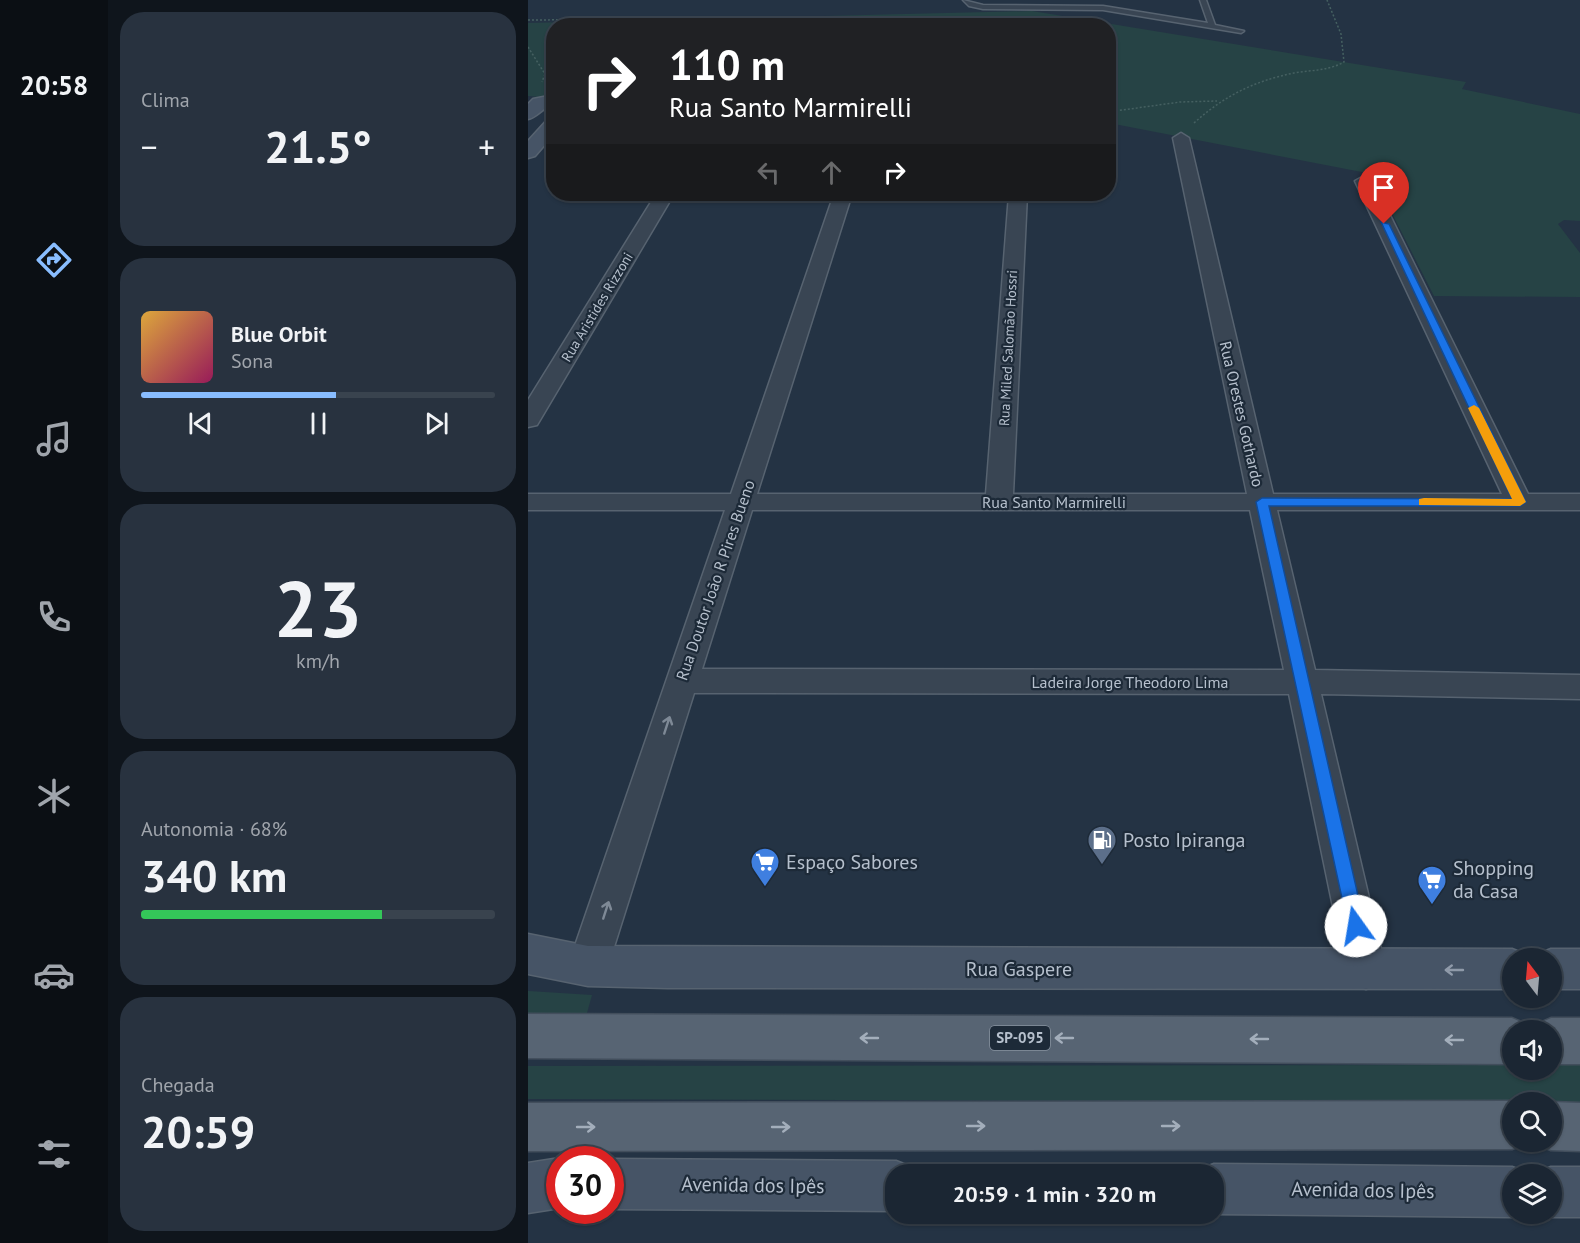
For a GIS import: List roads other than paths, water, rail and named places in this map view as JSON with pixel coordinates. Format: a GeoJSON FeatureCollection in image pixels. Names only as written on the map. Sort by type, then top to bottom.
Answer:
{"type":"FeatureCollection","features":[{"type":"Feature","properties":{"kind":"main road","name":"SP-095"},"geometry":{"type":"LineString","coordinates":[[528,1036],[1502,1041]]}},
{"type":"Feature","properties":{"kind":"main road"},"geometry":{"type":"LineString","coordinates":[[1562,1041],[1580,1041]]}},
{"type":"Feature","properties":{"kind":"main road"},"geometry":{"type":"LineString","coordinates":[[528,1127],[1502,1125]]}},
{"type":"Feature","properties":{"kind":"main road"},"geometry":{"type":"LineString","coordinates":[[1562,1126],[1580,1127]]}},
{"type":"Feature","properties":{"kind":"street"},"geometry":{"type":"LineString","coordinates":[[528,114],[538,103],[546,102]]}},
{"type":"Feature","properties":{"kind":"street"},"geometry":{"type":"LineString","coordinates":[[528,152],[546,132]]}},
{"type":"Feature","properties":{"kind":"street","name":"Rua Orestes Gothardo"},"geometry":{"type":"LineString","coordinates":[[1180,138],[1366,970]]}},
{"type":"Feature","properties":{"kind":"street"},"geometry":{"type":"LineString","coordinates":[[1364,181],[1520,502]]}},
{"type":"Feature","properties":{"kind":"street","name":"Rua Aristides Rizzoni"},"geometry":{"type":"LineString","coordinates":[[528,420],[661,201]]}},
{"type":"Feature","properties":{"kind":"street","name":"Rua Doutor João R Pires Bueno"},"geometry":{"type":"LineString","coordinates":[[588,966],[841,201]]}},
{"type":"Feature","properties":{"kind":"street","name":"Rua Miled Salomão Hossri"},"geometry":{"type":"LineString","coordinates":[[999,502],[1018,201]]}},
{"type":"Feature","properties":{"kind":"street","name":"Rua Santo Marmirelli"},"geometry":{"type":"LineString","coordinates":[[528,502],[1580,502]]}},
{"type":"Feature","properties":{"kind":"street","name":"Ladeira Jorge Theodoro Lima"},"geometry":{"type":"LineString","coordinates":[[681,681],[1302,682],[1580,687]]}},
{"type":"Feature","properties":{"kind":"street","name":"Rua Gaspere"},"geometry":{"type":"LineString","coordinates":[[528,954],[588,966],[1502,969]]}},
{"type":"Feature","properties":{"kind":"street"},"geometry":{"type":"LineString","coordinates":[[1562,969],[1580,969]]}},
{"type":"Feature","properties":{"kind":"street","name":"Avenida dos Ipês"},"geometry":{"type":"LineString","coordinates":[[624,1184],[885,1186]]}},
{"type":"Feature","properties":{"kind":"street"},"geometry":{"type":"LineString","coordinates":[[528,1188],[546,1185]]}},
{"type":"Feature","properties":{"kind":"street","name":"Avenida dos Ipês"},"geometry":{"type":"LineString","coordinates":[[1224,1189],[1502,1192]]}},
{"type":"Feature","properties":{"kind":"street"},"geometry":{"type":"LineString","coordinates":[[1562,1192],[1580,1192]]}},
{"type":"Feature","properties":{"kind":"lane"},"geometry":{"type":"LineString","coordinates":[[966,0],[971,5],[982,7],[1053,3],[1131,9],[1241,32]]}},
{"type":"Feature","properties":{"kind":"lane"},"geometry":{"type":"LineString","coordinates":[[1203,0],[1212,27]]}},
{"type":"Feature","properties":{"kind":"place","name":"Posto Ipiranga"},"geometry":{"type":"Point","coordinates":[1102,866]}},
{"type":"Feature","properties":{"kind":"place","name":"Espaço Sabores"},"geometry":{"type":"Point","coordinates":[765,888]}},
{"type":"Feature","properties":{"kind":"place","name":"Shopping da Casa"},"geometry":{"type":"Point","coordinates":[1432,906]}}]}
